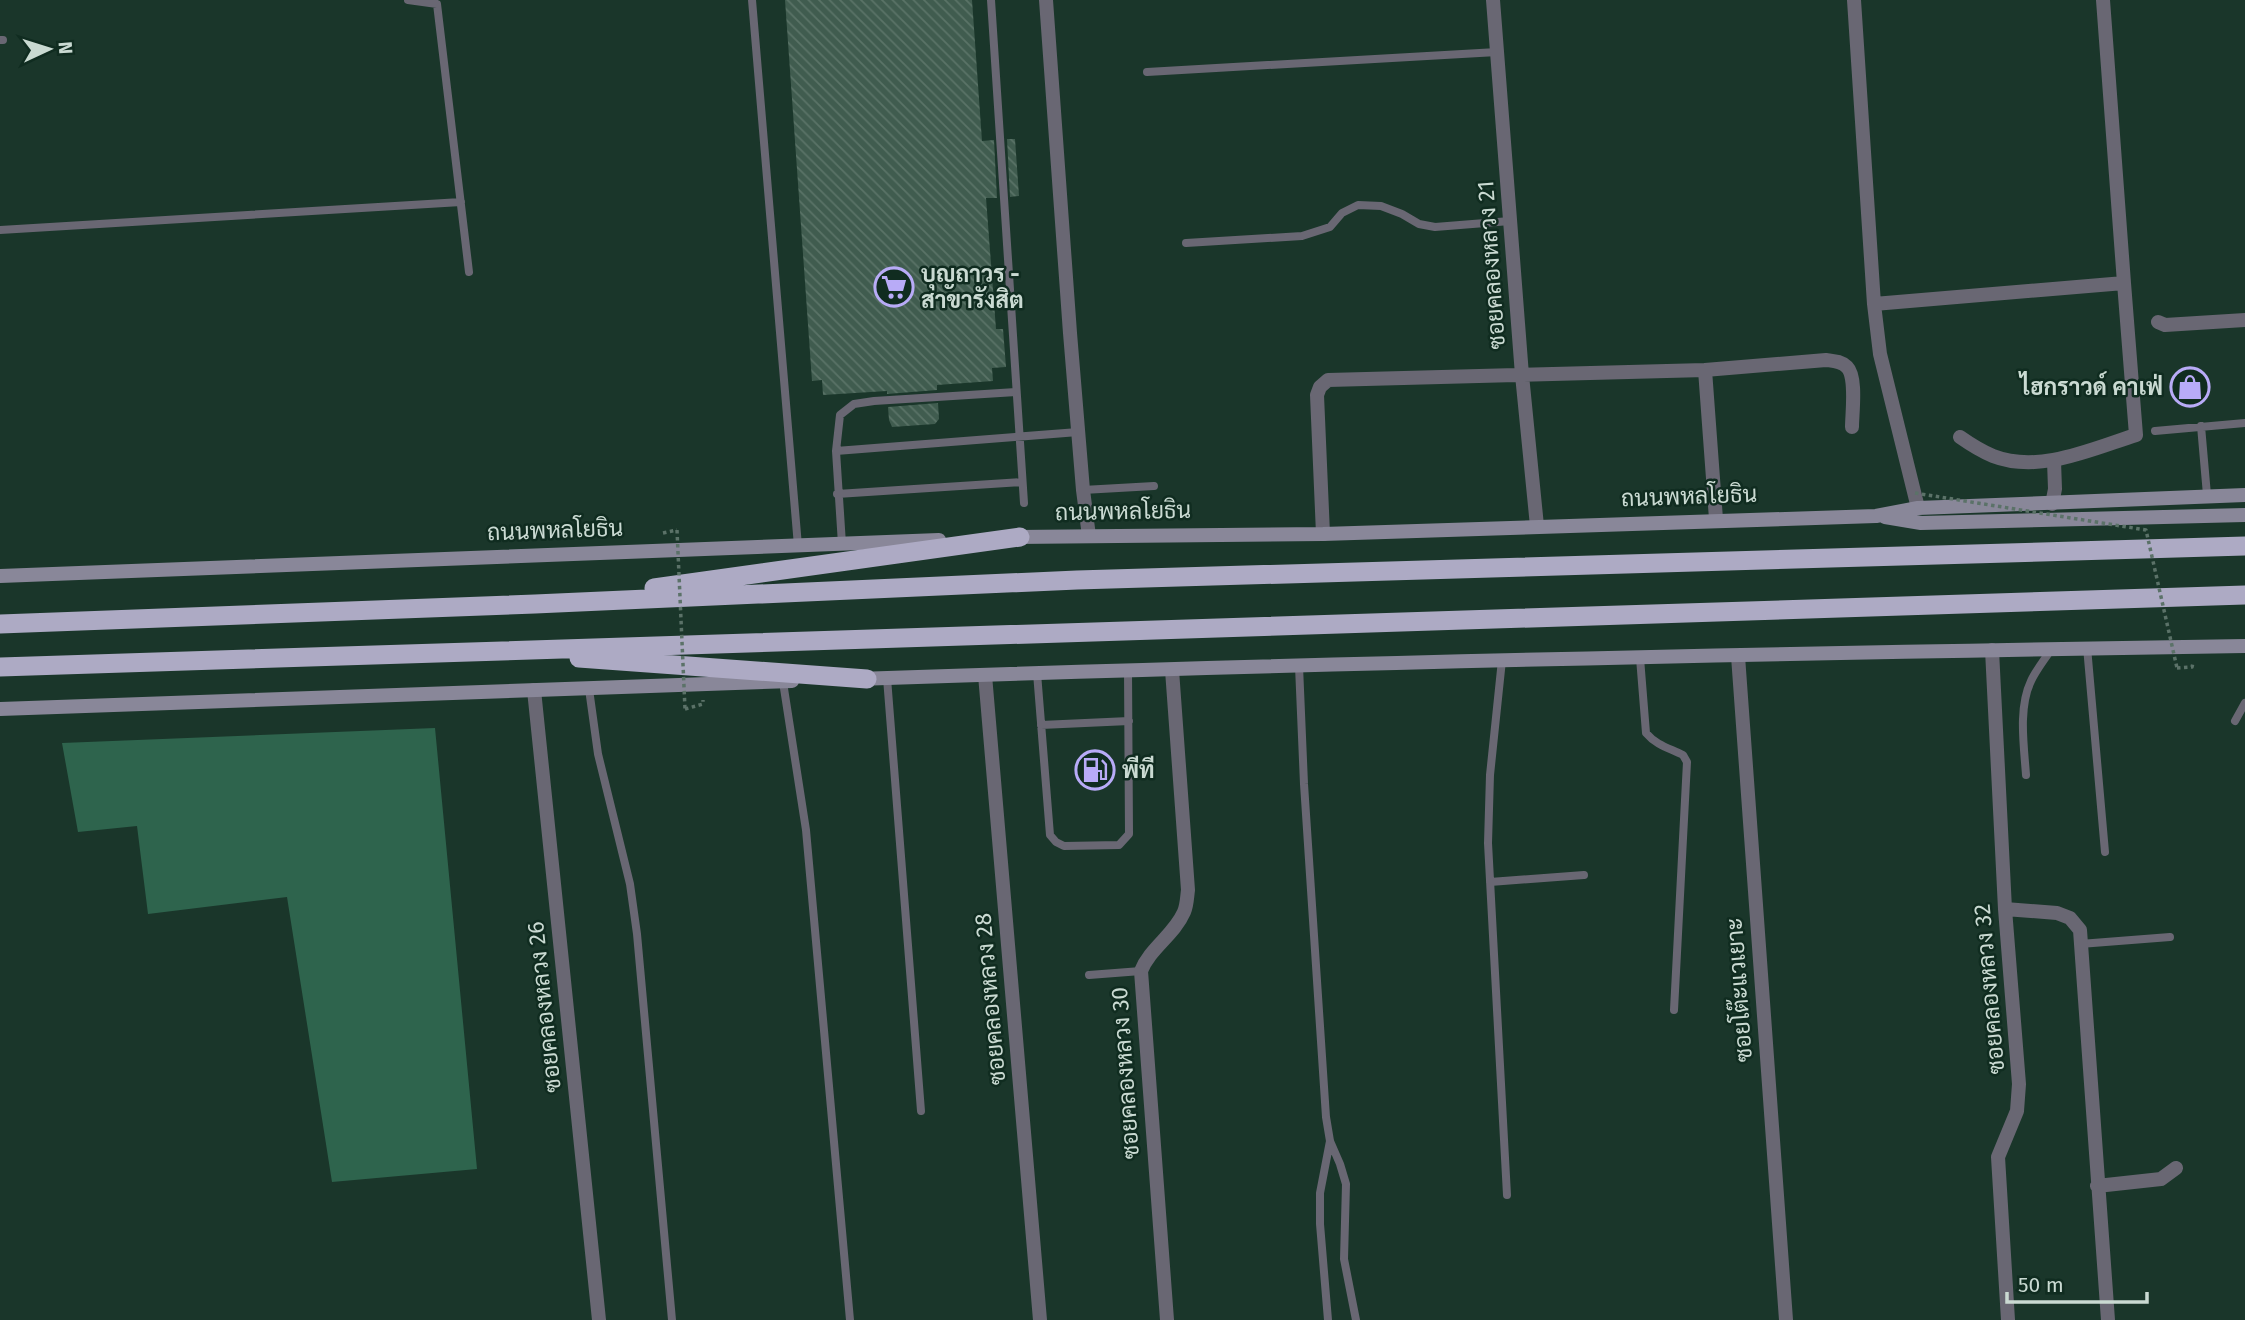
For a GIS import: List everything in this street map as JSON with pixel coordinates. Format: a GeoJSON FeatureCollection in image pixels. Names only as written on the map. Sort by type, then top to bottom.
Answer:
{"type":"FeatureCollection","features":[{"type":"Feature","properties":{"kind":"highway"},"geometry":{"type":"LineString","coordinates":[[535,604],[1020,537]]}},
{"type":"Feature","properties":{"kind":"highway"},"geometry":{"type":"LineString","coordinates":[[0,624],[1077,580],[2245,546]]}},
{"type":"Feature","properties":{"kind":"highway"},"geometry":{"type":"LineString","coordinates":[[0,667],[2245,595]]}},
{"type":"Feature","properties":{"kind":"highway"},"geometry":{"type":"LineString","coordinates":[[472,651],[877,679]]}},
{"type":"Feature","properties":{"kind":"main road","name":"ถนนพหลโยธิน"},"geometry":{"type":"LineString","coordinates":[[0,576],[1020,537],[1323,534],[1716,519],[1876,516],[1916,500],[2052,504],[2245,495]]}},
{"type":"Feature","properties":{"kind":"main road"},"geometry":{"type":"LineString","coordinates":[[1876,516],[1921,523],[2245,515]]}},
{"type":"Feature","properties":{"kind":"main road"},"geometry":{"type":"LineString","coordinates":[[2090,648],[2245,637]]}},
{"type":"Feature","properties":{"kind":"main road"},"geometry":{"type":"LineString","coordinates":[[0,709],[1128,670],[2052,648],[2245,646]]}},
{"type":"Feature","properties":{"kind":"street"},"geometry":{"type":"LineString","coordinates":[[1046,0],[1078,432],[1089,536]]}},
{"type":"Feature","properties":{"kind":"street","name":"ซอยคลองหลวง 21"},"geometry":{"type":"LineString","coordinates":[[1493,0],[1522,375],[1537,526]]}},
{"type":"Feature","properties":{"kind":"street"},"geometry":{"type":"LineString","coordinates":[[1854,0],[1874,304],[1880,354],[1916,500]]}},
{"type":"Feature","properties":{"kind":"street"},"geometry":{"type":"LineString","coordinates":[[1959,437],[1994,457],[2019,461],[2054,461],[2136,435],[2103,0]]}},
{"type":"Feature","properties":{"kind":"street"},"geometry":{"type":"LineString","coordinates":[[1874,304],[2124,283]]}},
{"type":"Feature","properties":{"kind":"street"},"geometry":{"type":"LineString","coordinates":[[2158,322],[2165,325],[2245,320]]}},
{"type":"Feature","properties":{"kind":"street"},"geometry":{"type":"LineString","coordinates":[[1323,534],[1317,395],[1320,387],[1328,380],[1705,370],[1838,361],[1848,367],[1852,377],[1852,427]]}},
{"type":"Feature","properties":{"kind":"street"},"geometry":{"type":"LineString","coordinates":[[1705,370],[1716,519]]}},
{"type":"Feature","properties":{"kind":"street"},"geometry":{"type":"LineString","coordinates":[[2052,504],[2055,489],[2054,461]]}},
{"type":"Feature","properties":{"kind":"street","name":"ซอยคลองหลวง 32"},"geometry":{"type":"LineString","coordinates":[[1992,650],[2005,909],[2020,1084],[2017,1111],[1998,1157],[2008,1320]]}},
{"type":"Feature","properties":{"kind":"street","name":"ซอยโต๊ะแวเยาะ"},"geometry":{"type":"LineString","coordinates":[[1738,656],[1786,1320]]}},
{"type":"Feature","properties":{"kind":"street","name":"ซอยคลองหลวง 30"},"geometry":{"type":"LineString","coordinates":[[1167,1320],[1141,971],[1146,958],[1178,923],[1185,909],[1188,890],[1172,670]]}},
{"type":"Feature","properties":{"kind":"street","name":"ซอยคลองหลวง 28"},"geometry":{"type":"LineString","coordinates":[[985,675],[1040,1320]]}},
{"type":"Feature","properties":{"kind":"street","name":"ซอยคลองหลวง 26"},"geometry":{"type":"LineString","coordinates":[[534,690],[599,1320]]}},
{"type":"Feature","properties":{"kind":"street"},"geometry":{"type":"LineString","coordinates":[[2005,909],[2057,913],[2070,918],[2080,930],[2108,1320]]}},
{"type":"Feature","properties":{"kind":"street"},"geometry":{"type":"LineString","coordinates":[[2097,1186],[2161,1179],[2176,1168]]}},
{"type":"Feature","properties":{"kind":"lane"},"geometry":{"type":"LineString","coordinates":[[408,0],[437,2],[469,272]]}},
{"type":"Feature","properties":{"kind":"lane"},"geometry":{"type":"LineString","coordinates":[[752,0],[798,545]]}},
{"type":"Feature","properties":{"kind":"lane"},"geometry":{"type":"LineString","coordinates":[[991,0],[1024,503]]}},
{"type":"Feature","properties":{"kind":"lane"},"geometry":{"type":"LineString","coordinates":[[1147,72],[1497,52]]}},
{"type":"Feature","properties":{"kind":"lane"},"geometry":{"type":"LineString","coordinates":[[0,230],[461,202]]}},
{"type":"Feature","properties":{"kind":"lane"},"geometry":{"type":"LineString","coordinates":[[1186,243],[1302,236],[1330,227],[1342,213],[1358,205],[1381,206],[1419,224],[1435,227],[1510,221]]}},
{"type":"Feature","properties":{"kind":"lane"},"geometry":{"type":"LineString","coordinates":[[842,544],[836,451],[840,415],[854,404],[874,401],[1016,392]]}},
{"type":"Feature","properties":{"kind":"lane"},"geometry":{"type":"LineString","coordinates":[[2155,430],[2245,423]]}},
{"type":"Feature","properties":{"kind":"lane"},"geometry":{"type":"LineString","coordinates":[[2201,426],[2207,495]]}},
{"type":"Feature","properties":{"kind":"lane"},"geometry":{"type":"LineString","coordinates":[[836,451],[1078,432]]}},
{"type":"Feature","properties":{"kind":"lane"},"geometry":{"type":"LineString","coordinates":[[838,494],[1022,482]]}},
{"type":"Feature","properties":{"kind":"lane"},"geometry":{"type":"LineString","coordinates":[[1083,490],[1154,486]]}},
{"type":"Feature","properties":{"kind":"lane"},"geometry":{"type":"LineString","coordinates":[[2026,775],[2026,694],[2031,680],[2052,648]]}},
{"type":"Feature","properties":{"kind":"lane"},"geometry":{"type":"LineString","coordinates":[[2090,648],[2105,852]]}},
{"type":"Feature","properties":{"kind":"lane"},"geometry":{"type":"LineString","coordinates":[[1640,658],[1646,733],[1652,741],[1683,755],[1687,762],[1674,1010]]}},
{"type":"Feature","properties":{"kind":"lane"},"geometry":{"type":"LineString","coordinates":[[1502,660],[1488,808],[1507,1195]]}},
{"type":"Feature","properties":{"kind":"lane"},"geometry":{"type":"LineString","coordinates":[[1299,666],[1305,812],[1326,1117],[1330,1141],[1346,1184],[1344,1259],[1356,1320]]}},
{"type":"Feature","properties":{"kind":"lane"},"geometry":{"type":"LineString","coordinates":[[1037,673],[1049,835],[1064,846],[1119,845],[1129,834],[1128,670]]}},
{"type":"Feature","properties":{"kind":"lane"},"geometry":{"type":"LineString","coordinates":[[877,679],[920,1111]]}},
{"type":"Feature","properties":{"kind":"lane"},"geometry":{"type":"LineString","coordinates":[[783,682],[806,830],[850,1320]]}},
{"type":"Feature","properties":{"kind":"lane"},"geometry":{"type":"LineString","coordinates":[[589,688],[598,754],[630,884],[637,934],[672,1320]]}},
{"type":"Feature","properties":{"kind":"lane"},"geometry":{"type":"LineString","coordinates":[[2235,721],[2245,703]]}},
{"type":"Feature","properties":{"kind":"lane"},"geometry":{"type":"LineString","coordinates":[[1041,725],[1129,722]]}},
{"type":"Feature","properties":{"kind":"lane"},"geometry":{"type":"LineString","coordinates":[[1490,882],[1584,875]]}},
{"type":"Feature","properties":{"kind":"lane"},"geometry":{"type":"LineString","coordinates":[[2080,944],[2170,937]]}},
{"type":"Feature","properties":{"kind":"lane"},"geometry":{"type":"LineString","coordinates":[[1089,975],[1141,971]]}},
{"type":"Feature","properties":{"kind":"lane"},"geometry":{"type":"LineString","coordinates":[[1328,1320],[1320,1193],[1330,1141]]}},
{"type":"Feature","properties":{"kind":"path"},"geometry":{"type":"LineString","coordinates":[[1916,500],[2146,530],[2177,668]]}},
{"type":"Feature","properties":{"kind":"path"},"geometry":{"type":"LineString","coordinates":[[677,530],[685,709]]}},
{"type":"Feature","properties":{"kind":"green space"},"geometry":{"type":"Polygon","coordinates":[[[435,728],[477,1169],[332,1182],[287,897],[148,914],[137,826],[78,832],[62,743],[435,728]]]}},
{"type":"Feature","properties":{"kind":"building"},"geometry":{"type":"Polygon","coordinates":[[[785,0],[972,0],[982,141],[994,140],[997,198],[986,198],[996,329],[1003,329],[1006,367],[992,368],[993,381],[937,385],[937,390],[823,395],[822,380],[812,381],[785,0]]]}},
{"type":"Feature","properties":{"kind":"building"},"geometry":{"type":"Polygon","coordinates":[[[1007,139],[1015,139],[1019,196],[1010,197],[1007,139]]]}},
{"type":"Feature","properties":{"kind":"building"},"geometry":{"type":"Polygon","coordinates":[[[938,403],[939,419],[935,424],[892,427],[888,407],[938,403]]]}},
{"type":"Feature","properties":{"kind":"place","name":"บุญถาวร - สาขารังสิต"},"geometry":{"type":"Point","coordinates":[894,287]}},
{"type":"Feature","properties":{"kind":"place","name":"ไฮกราวด์ คาเฟ่"},"geometry":{"type":"Point","coordinates":[2190,387]}},
{"type":"Feature","properties":{"kind":"place","name":"พีที"},"geometry":{"type":"Point","coordinates":[1095,770]}}]}
